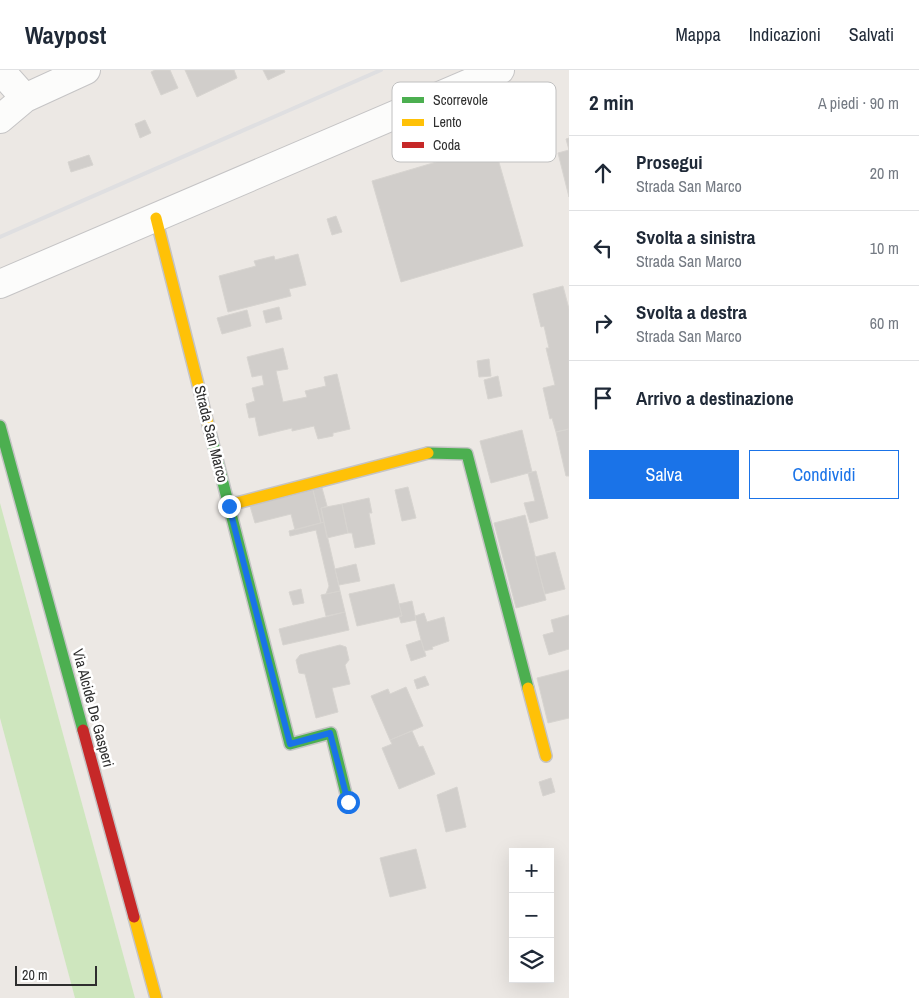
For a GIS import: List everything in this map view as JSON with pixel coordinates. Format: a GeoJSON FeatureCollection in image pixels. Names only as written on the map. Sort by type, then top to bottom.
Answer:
{"type":"FeatureCollection","features":[{"type":"Feature","properties":{"kind":"street"},"geometry":{"type":"LineString","coordinates":[[0,70],[25,98]]}},
{"type":"Feature","properties":{"kind":"street"},"geometry":{"type":"LineString","coordinates":[[0,119],[25,98],[86,70]]}},
{"type":"Feature","properties":{"kind":"street"},"geometry":{"type":"LineString","coordinates":[[472,82],[500,70]]}},
{"type":"Feature","properties":{"kind":"street"},"geometry":{"type":"LineString","coordinates":[[0,284],[392,116]]}},
{"type":"Feature","properties":{"kind":"street","name":"Strada San Marco"},"geometry":{"type":"LineString","coordinates":[[156,218],[290,744],[330,733],[348,802]]}},
{"type":"Feature","properties":{"kind":"street","name":"Via Alcide De Gasperi"},"geometry":{"type":"LineString","coordinates":[[0,426],[156,998]]}},
{"type":"Feature","properties":{"kind":"street"},"geometry":{"type":"LineString","coordinates":[[229,506],[428,453],[467,454],[546,756]]}},
{"type":"Feature","properties":{"kind":"green space"},"geometry":{"type":"Polygon","coordinates":[[[0,503],[135,998],[75,998],[0,718],[0,503]]]}},
{"type":"Feature","properties":{"kind":"building"},"geometry":{"type":"Polygon","coordinates":[[[155,70],[170,70],[178,88],[161,95],[151,72],[155,70]]]}},
{"type":"Feature","properties":{"kind":"building"},"geometry":{"type":"Polygon","coordinates":[[[185,70],[234,70],[237,78],[197,97],[185,70]]]}},
{"type":"Feature","properties":{"kind":"building"},"geometry":{"type":"Polygon","coordinates":[[[263,70],[284,70],[285,72],[268,80],[263,70]]]}},
{"type":"Feature","properties":{"kind":"building"},"geometry":{"type":"Polygon","coordinates":[[[145,120],[151,133],[140,138],[135,124],[145,120]]]}},
{"type":"Feature","properties":{"kind":"building"},"geometry":{"type":"Polygon","coordinates":[[[569,138],[569,150],[566,139],[569,138]]]}},
{"type":"Feature","properties":{"kind":"building"},"geometry":{"type":"Polygon","coordinates":[[[569,150],[569,197],[558,153],[569,150]]]}},
{"type":"Feature","properties":{"kind":"building"},"geometry":{"type":"Polygon","coordinates":[[[89,155],[93,165],[71,172],[68,162],[89,155]]]}},
{"type":"Feature","properties":{"kind":"building"},"geometry":{"type":"Polygon","coordinates":[[[436,162],[499,162],[523,246],[401,282],[372,181],[436,162]]]}},
{"type":"Feature","properties":{"kind":"building"},"geometry":{"type":"Polygon","coordinates":[[[336,216],[342,232],[332,235],[327,219],[336,216]]]}},
{"type":"Feature","properties":{"kind":"building"},"geometry":{"type":"Polygon","coordinates":[[[298,254],[306,285],[289,289],[291,296],[228,312],[219,276],[256,266],[254,261],[274,256],[275,260],[298,254]]]}},
{"type":"Feature","properties":{"kind":"building"},"geometry":{"type":"Polygon","coordinates":[[[563,286],[569,309],[569,429],[556,432],[552,418],[550,419],[543,388],[555,385],[546,348],[549,348],[544,326],[541,327],[533,294],[563,286]]]}},
{"type":"Feature","properties":{"kind":"building"},"geometry":{"type":"Polygon","coordinates":[[[279,307],[282,319],[266,323],[263,311],[279,307]]]}},
{"type":"Feature","properties":{"kind":"building"},"geometry":{"type":"Polygon","coordinates":[[[247,310],[251,326],[222,334],[217,318],[247,310]]]}},
{"type":"Feature","properties":{"kind":"building"},"geometry":{"type":"Polygon","coordinates":[[[283,348],[288,369],[276,371],[283,402],[307,397],[305,391],[326,386],[324,377],[337,374],[350,429],[333,433],[333,436],[318,439],[314,426],[292,431],[292,428],[259,436],[255,417],[249,418],[246,404],[255,401],[252,388],[264,385],[262,375],[252,377],[247,357],[283,348]]]}},
{"type":"Feature","properties":{"kind":"building"},"geometry":{"type":"Polygon","coordinates":[[[489,359],[491,376],[479,377],[477,361],[489,359]]]}},
{"type":"Feature","properties":{"kind":"building"},"geometry":{"type":"Polygon","coordinates":[[[498,376],[502,396],[488,399],[484,380],[498,376]]]}},
{"type":"Feature","properties":{"kind":"building"},"geometry":{"type":"Polygon","coordinates":[[[569,429],[569,476],[566,476],[556,432],[569,429]]]}},
{"type":"Feature","properties":{"kind":"building"},"geometry":{"type":"Polygon","coordinates":[[[522,430],[532,472],[491,483],[480,441],[522,430]]]}},
{"type":"Feature","properties":{"kind":"building"},"geometry":{"type":"Polygon","coordinates":[[[536,471],[548,518],[530,523],[524,503],[535,501],[528,473],[536,471]]]}},
{"type":"Feature","properties":{"kind":"building"},"geometry":{"type":"Polygon","coordinates":[[[408,487],[416,518],[402,521],[395,490],[408,487]]]}},
{"type":"Feature","properties":{"kind":"building"},"geometry":{"type":"Polygon","coordinates":[[[322,488],[327,506],[321,508],[324,522],[321,523],[313,490],[322,488]]]}},
{"type":"Feature","properties":{"kind":"building"},"geometry":{"type":"Polygon","coordinates":[[[313,490],[321,523],[295,530],[291,514],[255,523],[250,506],[313,490]]]}},
{"type":"Feature","properties":{"kind":"building"},"geometry":{"type":"Polygon","coordinates":[[[369,498],[372,513],[369,513],[375,544],[355,548],[352,533],[348,533],[342,504],[369,498]]]}},
{"type":"Feature","properties":{"kind":"building"},"geometry":{"type":"Polygon","coordinates":[[[342,504],[348,533],[327,538],[321,508],[342,504]]]}},
{"type":"Feature","properties":{"kind":"building"},"geometry":{"type":"Polygon","coordinates":[[[525,515],[546,600],[516,608],[494,523],[525,515]]]}},
{"type":"Feature","properties":{"kind":"building"},"geometry":{"type":"Polygon","coordinates":[[[324,522],[340,591],[326,594],[329,586],[316,530],[290,536],[289,531],[324,522]]]}},
{"type":"Feature","properties":{"kind":"building"},"geometry":{"type":"Polygon","coordinates":[[[555,552],[565,589],[545,594],[535,557],[555,552]]]}},
{"type":"Feature","properties":{"kind":"building"},"geometry":{"type":"Polygon","coordinates":[[[356,564],[360,581],[339,585],[335,569],[356,564]]]}},
{"type":"Feature","properties":{"kind":"building"},"geometry":{"type":"Polygon","coordinates":[[[394,584],[402,616],[357,626],[349,594],[394,584]]]}},
{"type":"Feature","properties":{"kind":"building"},"geometry":{"type":"Polygon","coordinates":[[[301,589],[304,603],[293,605],[289,592],[301,589]]]}},
{"type":"Feature","properties":{"kind":"building"},"geometry":{"type":"Polygon","coordinates":[[[340,591],[345,612],[326,616],[321,595],[340,591]]]}},
{"type":"Feature","properties":{"kind":"building"},"geometry":{"type":"Polygon","coordinates":[[[412,601],[416,620],[401,623],[399,616],[402,616],[399,604],[412,601]]]}},
{"type":"Feature","properties":{"kind":"building"},"geometry":{"type":"Polygon","coordinates":[[[345,612],[349,630],[283,645],[279,629],[345,612]]]}},
{"type":"Feature","properties":{"kind":"building"},"geometry":{"type":"Polygon","coordinates":[[[424,613],[427,622],[444,617],[449,641],[424,651],[415,616],[424,613]]]}},
{"type":"Feature","properties":{"kind":"building"},"geometry":{"type":"Polygon","coordinates":[[[569,615],[569,649],[549,655],[543,635],[554,632],[551,620],[569,615]]]}},
{"type":"Feature","properties":{"kind":"building"},"geometry":{"type":"Polygon","coordinates":[[[421,640],[426,656],[411,661],[406,645],[421,640]]]}},
{"type":"Feature","properties":{"kind":"building"},"geometry":{"type":"Polygon","coordinates":[[[340,645],[346,647],[349,660],[345,665],[350,684],[332,688],[338,712],[316,718],[305,674],[299,673],[296,660],[300,655],[340,645]]]}},
{"type":"Feature","properties":{"kind":"building"},"geometry":{"type":"Polygon","coordinates":[[[569,670],[569,718],[548,723],[537,678],[569,670]]]}},
{"type":"Feature","properties":{"kind":"building"},"geometry":{"type":"Polygon","coordinates":[[[425,676],[429,685],[417,689],[414,680],[425,676]]]}},
{"type":"Feature","properties":{"kind":"building"},"geometry":{"type":"Polygon","coordinates":[[[406,687],[423,726],[390,740],[371,696],[388,689],[390,694],[406,687]]]}},
{"type":"Feature","properties":{"kind":"building"},"geometry":{"type":"Polygon","coordinates":[[[412,731],[419,747],[423,746],[435,774],[399,789],[382,748],[392,744],[390,740],[412,731]]]}},
{"type":"Feature","properties":{"kind":"building"},"geometry":{"type":"Polygon","coordinates":[[[551,778],[555,792],[543,796],[539,782],[551,778]]]}},
{"type":"Feature","properties":{"kind":"building"},"geometry":{"type":"Polygon","coordinates":[[[457,787],[466,827],[446,832],[437,795],[457,787]]]}},
{"type":"Feature","properties":{"kind":"building"},"geometry":{"type":"Polygon","coordinates":[[[416,849],[426,888],[390,897],[380,858],[416,849]]]}},
{"type":"Feature","properties":{"kind":"railway"},"geometry":{"type":"LineString","coordinates":[[0,237],[381,70]]}},
{"type":"Feature","properties":{"kind":"traffic: fast"},"geometry":{"type":"LineString","coordinates":[[0,426],[83,730]]}},
{"type":"Feature","properties":{"kind":"traffic: fast"},"geometry":{"type":"LineString","coordinates":[[209,428],[290,744],[331,733],[348,802]]}},
{"type":"Feature","properties":{"kind":"traffic: fast"},"geometry":{"type":"LineString","coordinates":[[428,453],[467,454],[528,688]]}},
{"type":"Feature","properties":{"kind":"traffic: slow"},"geometry":{"type":"LineString","coordinates":[[156,218],[209,428]]}},
{"type":"Feature","properties":{"kind":"traffic: slow"},"geometry":{"type":"LineString","coordinates":[[229,505],[428,453]]}},
{"type":"Feature","properties":{"kind":"traffic: slow"},"geometry":{"type":"LineString","coordinates":[[528,688],[546,756]]}},
{"type":"Feature","properties":{"kind":"traffic: slow"},"geometry":{"type":"LineString","coordinates":[[134,917],[156,998]]}},
{"type":"Feature","properties":{"kind":"traffic: jam"},"geometry":{"type":"LineString","coordinates":[[83,730],[134,917]]}},
{"type":"Feature","properties":{"kind":"route"},"geometry":{"type":"LineString","coordinates":[[229,506],[290,744],[330,733],[348,802]]}}]}
